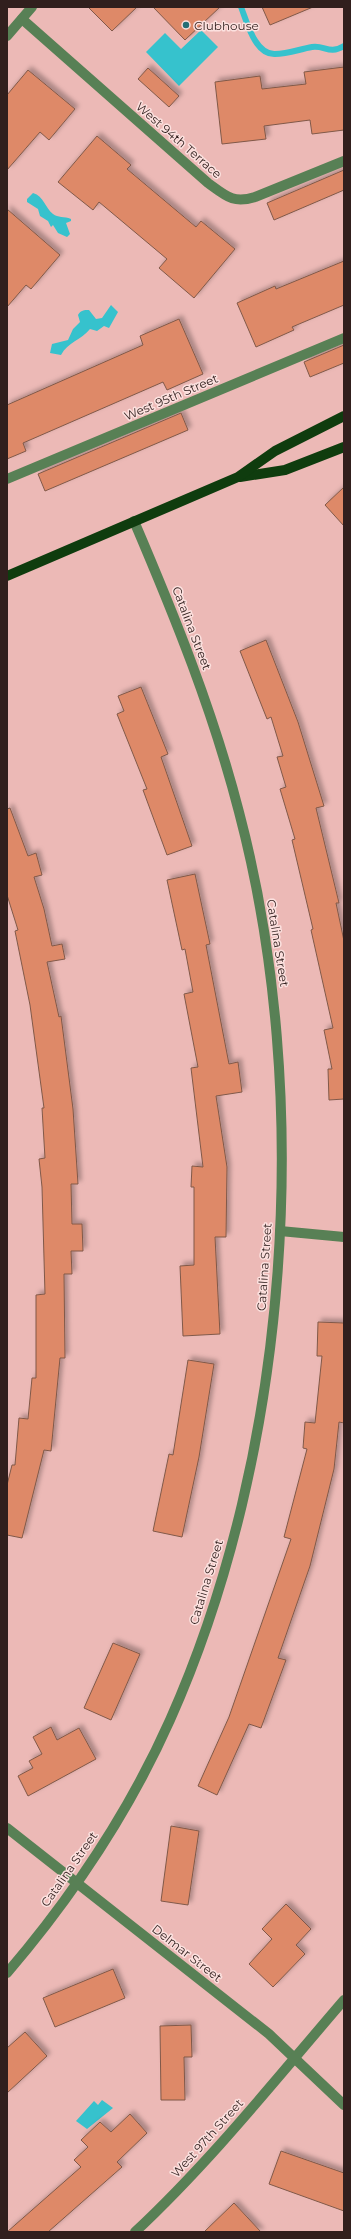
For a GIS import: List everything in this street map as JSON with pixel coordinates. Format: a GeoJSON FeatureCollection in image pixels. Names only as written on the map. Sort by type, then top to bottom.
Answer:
{"type":"FeatureCollection","features":[{"type":"Feature","properties":{"kind":"main road"},"geometry":{"type":"LineString","coordinates":[[7,576],[238,477],[275,451],[344,416]]}},
{"type":"Feature","properties":{"kind":"main road"},"geometry":{"type":"LineString","coordinates":[[238,477],[285,470],[344,447]]}},
{"type":"Feature","properties":{"kind":"street"},"geometry":{"type":"LineString","coordinates":[[7,36],[32,7]]}},
{"type":"Feature","properties":{"kind":"street","name":"West 94th Terrace"},"geometry":{"type":"LineString","coordinates":[[22,19],[208,183],[234,200],[243,201],[255,197],[344,161]]}},
{"type":"Feature","properties":{"kind":"street","name":"West 95th Street"},"geometry":{"type":"LineString","coordinates":[[7,479],[344,338]]}},
{"type":"Feature","properties":{"kind":"street","name":"Catalina Street"},"geometry":{"type":"LineString","coordinates":[[7,1973],[38,1936],[96,1855],[124,1809],[169,1722],[196,1658],[220,1586],[243,1502],[260,1416],[274,1312],[282,1177],[280,1084],[275,1013],[260,907],[240,814],[215,726],[183,637],[134,521]]}},
{"type":"Feature","properties":{"kind":"street"},"geometry":{"type":"LineString","coordinates":[[280,1231],[344,1237]]}},
{"type":"Feature","properties":{"kind":"street","name":"Delmar Street"},"geometry":{"type":"LineString","coordinates":[[7,1828],[269,2034],[344,2105]]}},
{"type":"Feature","properties":{"kind":"street","name":"West 97th Street"},"geometry":{"type":"LineString","coordinates":[[135,2232],[159,2209],[210,2154],[344,2000]]}},
{"type":"Feature","properties":{"kind":"water"},"geometry":{"type":"Polygon","coordinates":[[[201,30],[218,47],[179,86],[146,52],[165,33],[181,49],[201,30]]]}},
{"type":"Feature","properties":{"kind":"water"},"geometry":{"type":"Polygon","coordinates":[[[33,193],[42,199],[53,214],[71,219],[71,221],[66,223],[70,234],[67,237],[58,233],[53,225],[51,227],[48,221],[40,216],[38,209],[27,202],[27,199],[33,193]]]}},
{"type":"Feature","properties":{"kind":"water"},"geometry":{"type":"Polygon","coordinates":[[[111,305],[118,312],[109,328],[104,326],[97,331],[90,329],[67,347],[61,355],[50,353],[52,344],[68,340],[73,329],[80,322],[78,315],[80,312],[89,310],[96,319],[102,318],[111,305]]]}},
{"type":"Feature","properties":{"kind":"water"},"geometry":{"type":"Polygon","coordinates":[[[102,2100],[113,2108],[87,2129],[76,2121],[94,2101],[98,2105],[102,2100]]]}},
{"type":"Feature","properties":{"kind":"building"},"geometry":{"type":"Polygon","coordinates":[[[88,7],[137,7],[112,31],[88,7]]]}},
{"type":"Feature","properties":{"kind":"building","name":"Clubhouse"},"geometry":{"type":"Polygon","coordinates":[[[153,7],[220,7],[185,40],[153,7]]]}},
{"type":"Feature","properties":{"kind":"building"},"geometry":{"type":"Polygon","coordinates":[[[262,7],[313,7],[270,25],[262,7]]]}},
{"type":"Feature","properties":{"kind":"building"},"geometry":{"type":"Polygon","coordinates":[[[344,67],[344,130],[312,134],[310,120],[264,126],[266,139],[222,144],[215,82],[260,76],[262,89],[306,84],[304,72],[344,67]]]}},
{"type":"Feature","properties":{"kind":"building"},"geometry":{"type":"Polygon","coordinates":[[[148,68],[179,96],[169,107],[138,79],[148,68]]]}},
{"type":"Feature","properties":{"kind":"building"},"geometry":{"type":"Polygon","coordinates":[[[28,70],[75,109],[49,140],[40,132],[7,170],[7,95],[28,70]]]}},
{"type":"Feature","properties":{"kind":"building"},"geometry":{"type":"Polygon","coordinates":[[[97,136],[131,165],[127,169],[196,227],[201,221],[235,249],[194,298],[159,268],[167,259],[99,202],[93,210],[58,182],[97,136]]]}},
{"type":"Feature","properties":{"kind":"building"},"geometry":{"type":"Polygon","coordinates":[[[344,170],[344,190],[274,220],[267,203],[344,170]]]}},
{"type":"Feature","properties":{"kind":"building"},"geometry":{"type":"Polygon","coordinates":[[[7,209],[60,255],[31,289],[26,285],[7,307],[7,209]]]}},
{"type":"Feature","properties":{"kind":"building"},"geometry":{"type":"Polygon","coordinates":[[[344,261],[344,305],[292,327],[294,330],[256,347],[237,303],[275,286],[276,289],[344,261]]]}},
{"type":"Feature","properties":{"kind":"building"},"geometry":{"type":"Polygon","coordinates":[[[179,319],[203,374],[167,390],[163,382],[23,443],[26,451],[7,459],[7,405],[143,345],[140,336],[179,319]]]}},
{"type":"Feature","properties":{"kind":"building"},"geometry":{"type":"Polygon","coordinates":[[[344,345],[344,363],[310,377],[304,362],[344,345]]]}},
{"type":"Feature","properties":{"kind":"building"},"geometry":{"type":"Polygon","coordinates":[[[181,413],[188,430],[45,491],[38,474],[181,413]]]}},
{"type":"Feature","properties":{"kind":"building"},"geometry":{"type":"Polygon","coordinates":[[[344,487],[344,526],[325,505],[344,487]]]}},
{"type":"Feature","properties":{"kind":"building"},"geometry":{"type":"Polygon","coordinates":[[[266,640],[298,722],[324,806],[316,808],[339,903],[336,903],[344,941],[344,1099],[329,1100],[328,1069],[332,1069],[324,1030],[333,1028],[311,930],[313,929],[292,840],[295,839],[280,789],[286,787],[277,757],[283,756],[271,717],[267,719],[240,651],[266,640]]]}},
{"type":"Feature","properties":{"kind":"building"},"geometry":{"type":"Polygon","coordinates":[[[141,687],[168,754],[161,757],[192,846],[167,855],[143,790],[147,789],[117,714],[124,711],[118,696],[141,687]]]}},
{"type":"Feature","properties":{"kind":"building"},"geometry":{"type":"Polygon","coordinates":[[[10,808],[28,856],[36,853],[42,875],[34,877],[44,909],[52,946],[62,944],[65,959],[47,962],[59,1017],[61,1016],[73,1109],[78,1184],[71,1184],[72,1224],[82,1224],[83,1251],[71,1251],[72,1274],[64,1274],[65,1358],[60,1358],[51,1451],[44,1450],[22,1538],[7,1535],[7,1485],[12,1465],[15,1465],[19,1418],[28,1419],[32,1378],[36,1378],[36,1295],[45,1294],[42,1187],[39,1159],[45,1158],[42,1108],[44,1108],[30,1005],[15,931],[18,930],[7,895],[7,809],[10,808]]]}},
{"type":"Feature","properties":{"kind":"building"},"geometry":{"type":"Polygon","coordinates":[[[195,874],[210,944],[206,945],[229,1064],[238,1062],[242,1092],[216,1096],[227,1167],[226,1237],[215,1237],[220,1334],[183,1336],[180,1266],[194,1265],[194,1187],[191,1187],[192,1166],[203,1167],[191,1068],[198,1067],[184,994],[193,992],[185,949],[182,950],[167,880],[195,874]]]}},
{"type":"Feature","properties":{"kind":"building"},"geometry":{"type":"Polygon","coordinates":[[[318,1322],[344,1323],[344,1423],[339,1422],[334,1469],[310,1566],[278,1658],[286,1660],[261,1728],[249,1724],[217,1795],[198,1786],[229,1717],[291,1539],[284,1537],[307,1449],[303,1448],[305,1422],[315,1423],[322,1356],[317,1356],[318,1322]]]}},
{"type":"Feature","properties":{"kind":"building"},"geometry":{"type":"Polygon","coordinates":[[[188,1360],[214,1364],[199,1457],[182,1537],[153,1531],[169,1454],[173,1455],[188,1360]]]}},
{"type":"Feature","properties":{"kind":"building"},"geometry":{"type":"Polygon","coordinates":[[[113,1643],[140,1654],[111,1720],[84,1708],[113,1643]]]}},
{"type":"Feature","properties":{"kind":"building"},"geometry":{"type":"Polygon","coordinates":[[[51,1727],[57,1740],[79,1728],[96,1759],[28,1796],[18,1776],[33,1768],[29,1761],[42,1754],[33,1737],[51,1727]]]}},
{"type":"Feature","properties":{"kind":"building"},"geometry":{"type":"Polygon","coordinates":[[[171,1826],[199,1831],[188,1905],[161,1901],[171,1826]]]}},
{"type":"Feature","properties":{"kind":"building"},"geometry":{"type":"Polygon","coordinates":[[[286,1904],[311,1929],[296,1945],[305,1954],[273,1987],[249,1964],[272,1939],[262,1929],[286,1904]]]}},
{"type":"Feature","properties":{"kind":"building"},"geometry":{"type":"Polygon","coordinates":[[[113,1969],[125,1998],[55,2027],[43,1998],[113,1969]]]}},
{"type":"Feature","properties":{"kind":"building"},"geometry":{"type":"Polygon","coordinates":[[[191,2025],[192,2057],[184,2057],[185,2100],[161,2100],[160,2026],[191,2025]]]}},
{"type":"Feature","properties":{"kind":"building"},"geometry":{"type":"Polygon","coordinates":[[[25,2032],[47,2056],[7,2093],[7,2048],[25,2032]]]}},
{"type":"Feature","properties":{"kind":"building"},"geometry":{"type":"Polygon","coordinates":[[[130,2114],[147,2133],[117,2162],[122,2167],[48,2232],[7,2232],[81,2167],[74,2160],[88,2147],[81,2140],[100,2122],[111,2132],[130,2114]]]}},
{"type":"Feature","properties":{"kind":"building"},"geometry":{"type":"Polygon","coordinates":[[[281,2151],[344,2173],[344,2211],[269,2184],[281,2151]]]}},
{"type":"Feature","properties":{"kind":"building"},"geometry":{"type":"Polygon","coordinates":[[[234,2203],[261,2232],[204,2232],[234,2203]]]}},
{"type":"Feature","properties":{"kind":"waterway"},"geometry":{"type":"LineString","coordinates":[[241,7],[249,29],[257,44],[268,53],[285,53],[312,47],[334,50],[344,46]]}},
{"type":"Feature","properties":{"kind":"place","name":"Clubhouse"},"geometry":{"type":"Point","coordinates":[186,25]}}]}
